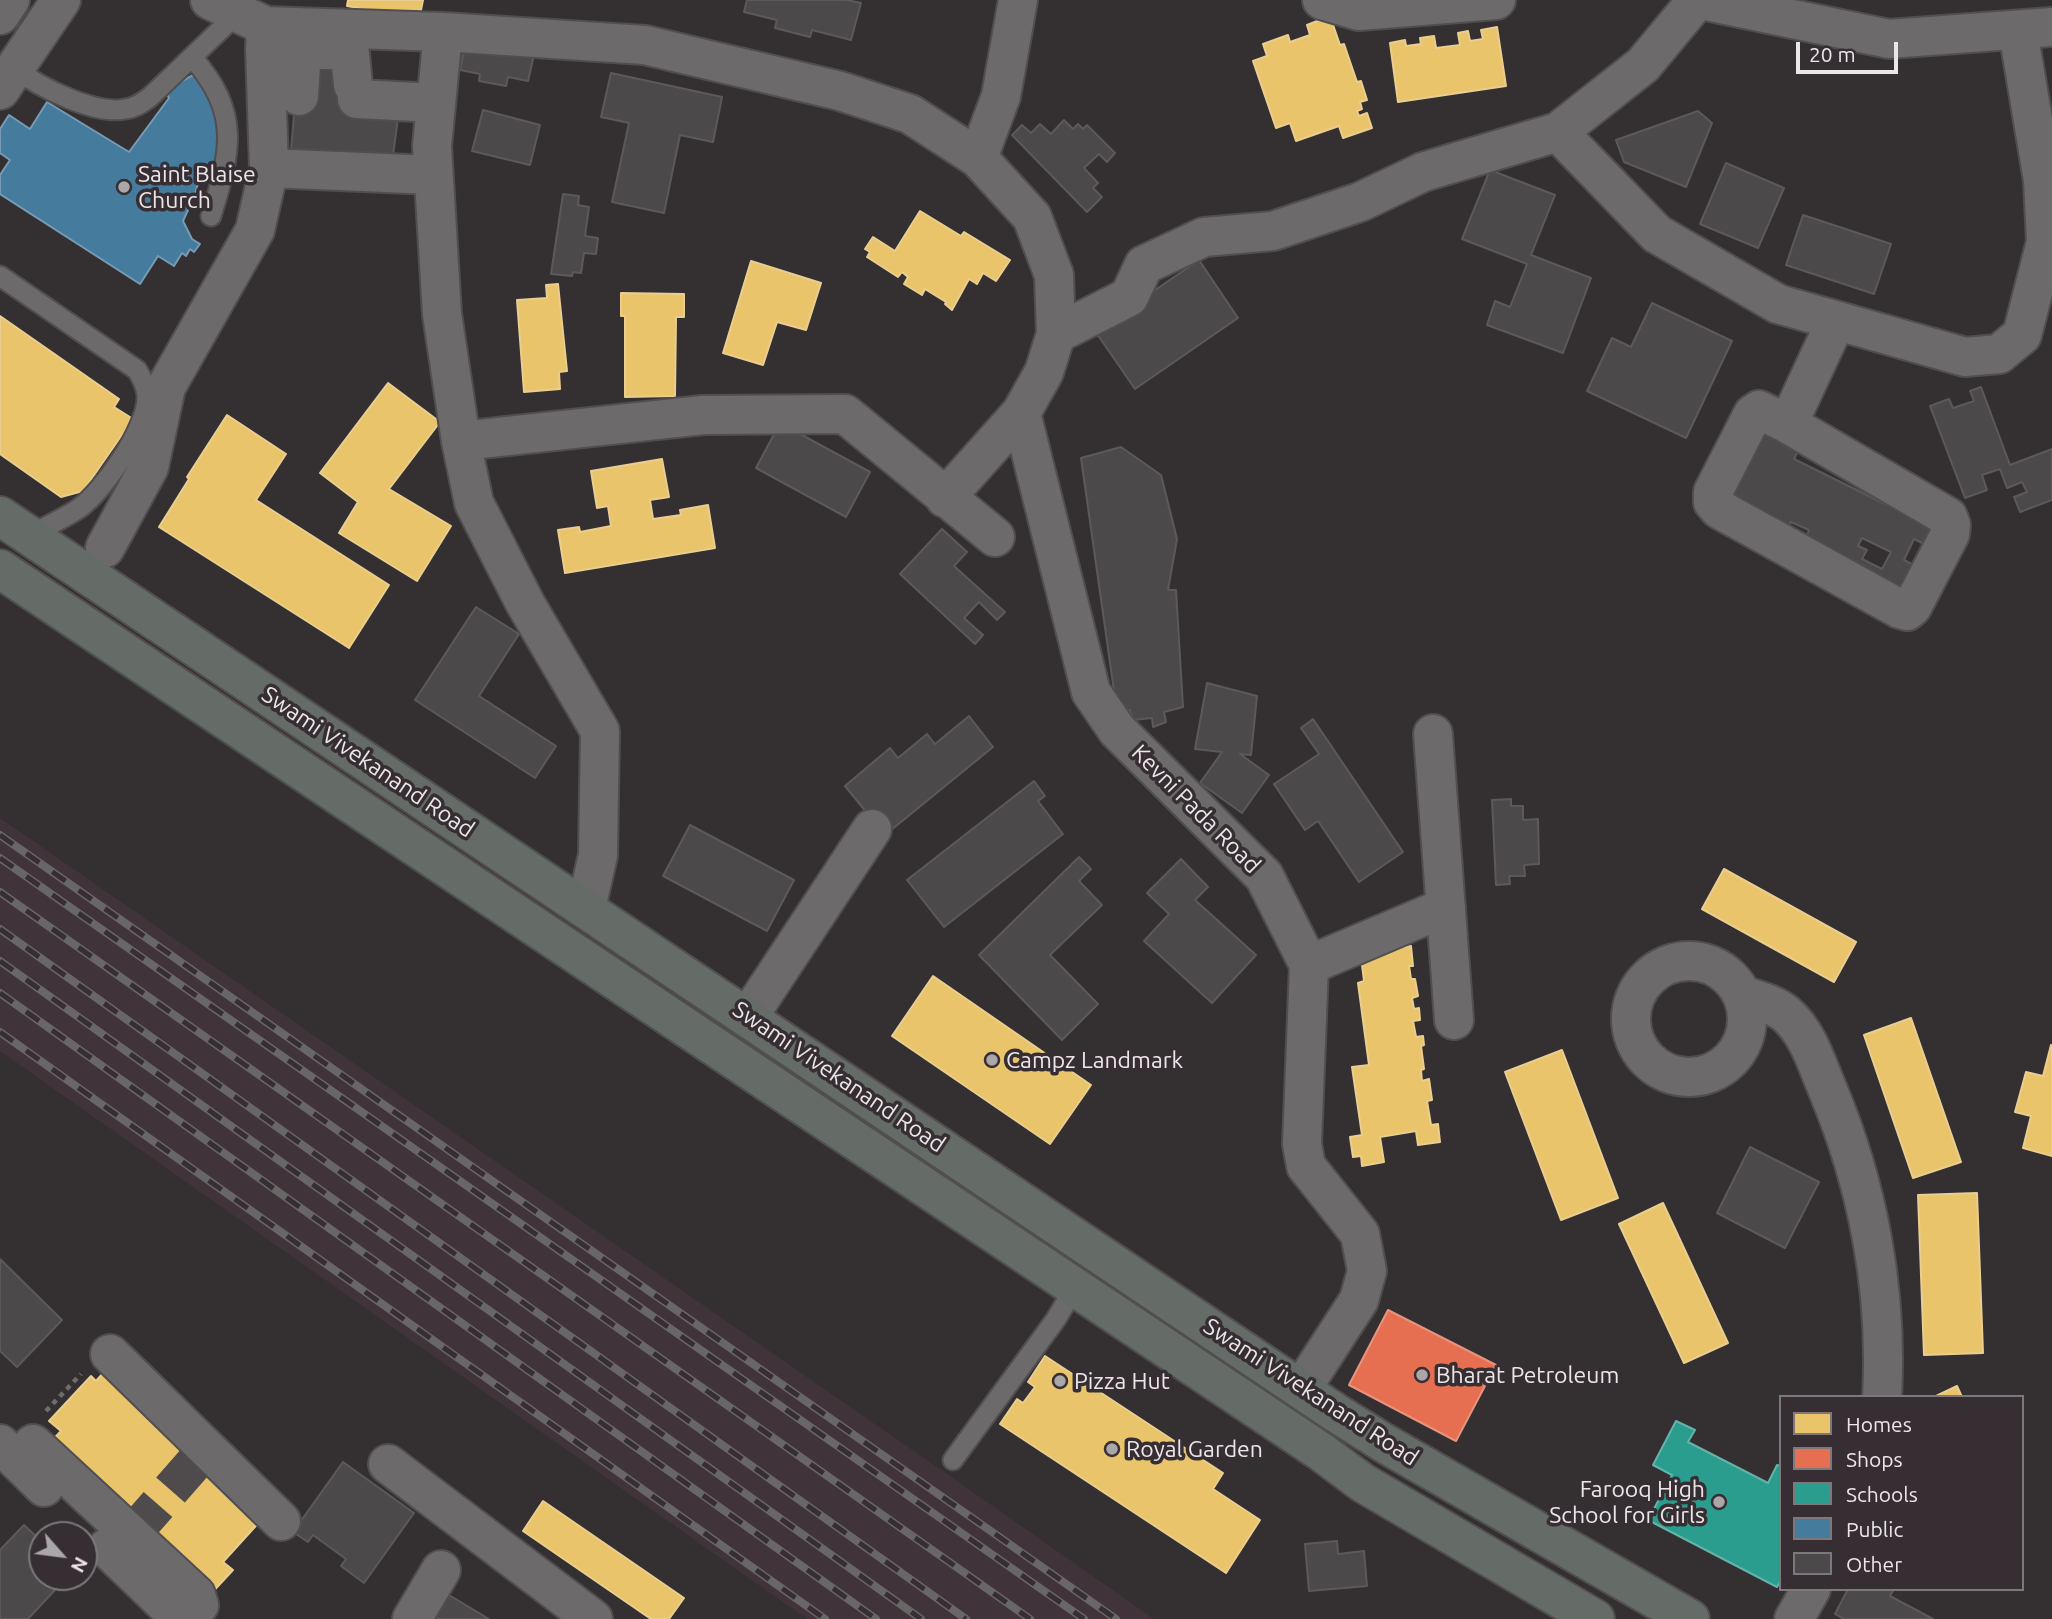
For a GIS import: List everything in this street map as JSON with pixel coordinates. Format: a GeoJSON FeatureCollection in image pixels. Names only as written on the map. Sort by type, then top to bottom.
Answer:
{"type":"FeatureCollection","features":[{"type":"Feature","properties":{"kind":"main road","name":"Swami Vivekanand Road"},"geometry":{"type":"LineString","coordinates":[[15,526],[99,563],[586,908],[1336,1413],[1690,1619]]}},
{"type":"Feature","properties":{"kind":"main road"},"geometry":{"type":"LineString","coordinates":[[69,615],[99,563]]}},
{"type":"Feature","properties":{"kind":"main road","name":"Swami Vivekanand Road"},"geometry":{"type":"LineString","coordinates":[[0,569],[1320,1451],[1363,1483],[1595,1619]]}},
{"type":"Feature","properties":{"kind":"main road"},"geometry":{"type":"LineString","coordinates":[[1320,1451],[1336,1413]]}},
{"type":"Feature","properties":{"kind":"street"},"geometry":{"type":"LineString","coordinates":[[0,15],[10,0]]}},
{"type":"Feature","properties":{"kind":"street"},"geometry":{"type":"LineString","coordinates":[[7,79],[61,0]]}},
{"type":"Feature","properties":{"kind":"street"},"geometry":{"type":"LineString","coordinates":[[978,158],[1001,96],[1018,0]]}},
{"type":"Feature","properties":{"kind":"street"},"geometry":{"type":"LineString","coordinates":[[1322,0],[1359,11],[1496,0]]}},
{"type":"Feature","properties":{"kind":"street"},"geometry":{"type":"LineString","coordinates":[[1056,334],[1129,297],[1144,265],[1204,237],[1273,231],[1360,202],[1423,172],[1558,132],[1643,65],[1699,0],[1889,39],[2035,29],[2046,242],[2021,335],[1999,354],[1965,357],[1778,304],[1657,234],[1558,132]]}},
{"type":"Feature","properties":{"kind":"street"},"geometry":{"type":"LineString","coordinates":[[245,22],[645,45],[840,92],[910,114],[978,158],[1032,218],[1054,275],[1056,334],[1044,372],[1021,413],[945,498]]}},
{"type":"Feature","properties":{"kind":"street"},"geometry":{"type":"LineString","coordinates":[[245,22],[302,50],[343,50],[350,54],[355,92],[423,103]]}},
{"type":"Feature","properties":{"kind":"street"},"geometry":{"type":"LineString","coordinates":[[99,563],[149,467],[166,387],[254,230],[269,169],[245,22]]}},
{"type":"Feature","properties":{"kind":"street"},"geometry":{"type":"LineString","coordinates":[[443,32],[423,103],[432,146],[418,174],[461,442],[474,503],[525,603],[600,731],[597,855],[586,908]]}},
{"type":"Feature","properties":{"kind":"street"},"geometry":{"type":"LineString","coordinates":[[299,96],[302,50]]}},
{"type":"Feature","properties":{"kind":"street"},"geometry":{"type":"LineString","coordinates":[[269,169],[418,174]]}},
{"type":"Feature","properties":{"kind":"street"},"geometry":{"type":"LineString","coordinates":[[1788,424],[1836,321]]}},
{"type":"Feature","properties":{"kind":"street"},"geometry":{"type":"LineString","coordinates":[[1759,410],[1766,412],[1788,424],[1948,517],[1950,534],[1912,607],[1907,611],[1719,509],[1713,502],[1713,492],[1754,414],[1759,410]]}},
{"type":"Feature","properties":{"kind":"street","name":"Kevni Pada Road"},"geometry":{"type":"LineString","coordinates":[[1021,413],[1091,692],[1116,730],[1265,876],[1309,965],[1302,1144],[1306,1166],[1360,1234],[1367,1271],[1359,1300],[1302,1388]]}},
{"type":"Feature","properties":{"kind":"street"},"geometry":{"type":"LineString","coordinates":[[461,442],[703,415],[845,414],[995,537]]}},
{"type":"Feature","properties":{"kind":"street"},"geometry":{"type":"LineString","coordinates":[[1433,734],[1454,1020]]}},
{"type":"Feature","properties":{"kind":"street"},"geometry":{"type":"LineString","coordinates":[[748,1017],[872,829]]}},
{"type":"Feature","properties":{"kind":"street"},"geometry":{"type":"LineString","coordinates":[[1309,965],[1446,907]]}},
{"type":"Feature","properties":{"kind":"street"},"geometry":{"type":"LineString","coordinates":[[1742,995],[1765,1002],[1784,1013],[1801,1030],[1843,1125],[1867,1205],[1882,1318],[1882,1395]]}},
{"type":"Feature","properties":{"kind":"street"},"geometry":{"type":"LineString","coordinates":[[110,1354],[204,1452],[281,1521]]}},
{"type":"Feature","properties":{"kind":"street"},"geometry":{"type":"LineString","coordinates":[[16,1444],[126,1540],[184,1619]]}},
{"type":"Feature","properties":{"kind":"street"},"geometry":{"type":"LineString","coordinates":[[388,1464],[593,1619]]}},
{"type":"Feature","properties":{"kind":"street"},"geometry":{"type":"LineString","coordinates":[[412,1619],[440,1570]]}},
{"type":"Feature","properties":{"kind":"street"},"geometry":{"type":"LineString","coordinates":[[1794,1619],[1810,1591]]}},
{"type":"Feature","properties":{"kind":"lane"},"geometry":{"type":"LineString","coordinates":[[7,79],[38,84],[83,103],[116,110],[139,105],[192,57],[245,22]]}},
{"type":"Feature","properties":{"kind":"lane"},"geometry":{"type":"LineString","coordinates":[[192,57],[204,71],[221,100],[229,129],[225,170],[211,216]]}},
{"type":"Feature","properties":{"kind":"lane"},"geometry":{"type":"LineString","coordinates":[[0,276],[137,370],[147,396],[145,413],[117,468],[100,489],[79,509],[15,526]]}},
{"type":"Feature","properties":{"kind":"lane"},"geometry":{"type":"LineString","coordinates":[[953,1460],[1056,1319],[1074,1289]]}},
{"type":"Feature","properties":{"kind":"path"},"geometry":{"type":"LineString","coordinates":[[16,1444],[100,1353],[110,1354]]}},
{"type":"Feature","properties":{"kind":"shaded area"},"geometry":{"type":"Polygon","coordinates":[[[0,818],[1154,1619],[807,1619],[0,1051],[0,818]]]}},
{"type":"Feature","properties":{"kind":"building: Homes"},"geometry":{"type":"Polygon","coordinates":[[[348,0],[423,0],[419,20],[347,6],[348,0]]]}},
{"type":"Feature","properties":{"kind":"building: Homes"},"geometry":{"type":"Polygon","coordinates":[[[1330,16],[1340,45],[1344,44],[1357,82],[1361,81],[1367,100],[1360,102],[1362,109],[1357,111],[1359,116],[1367,113],[1372,128],[1343,138],[1339,126],[1296,141],[1290,123],[1276,128],[1253,61],[1267,56],[1263,44],[1288,35],[1290,42],[1310,35],[1307,25],[1330,16]]]}},
{"type":"Feature","properties":{"kind":"building: Homes"},"geometry":{"type":"Polygon","coordinates":[[[1497,27],[1506,86],[1398,102],[1390,43],[1405,40],[1406,46],[1421,44],[1420,38],[1434,36],[1436,48],[1460,45],[1458,33],[1468,31],[1470,41],[1483,39],[1481,30],[1497,27]]]}},
{"type":"Feature","properties":{"kind":"building: Homes"},"geometry":{"type":"Polygon","coordinates":[[[920,211],[961,236],[964,232],[1010,260],[996,281],[983,273],[977,284],[969,279],[952,310],[946,302],[925,289],[922,295],[904,284],[908,277],[902,272],[898,277],[867,257],[870,252],[865,249],[873,237],[895,251],[920,211]]]}},
{"type":"Feature","properties":{"kind":"building: Homes"},"geometry":{"type":"Polygon","coordinates":[[[751,261],[821,283],[806,330],[777,322],[763,365],[723,353],[751,261]]]}},
{"type":"Feature","properties":{"kind":"building: Homes"},"geometry":{"type":"Polygon","coordinates":[[[558,284],[567,371],[559,372],[560,389],[524,392],[517,300],[547,298],[546,285],[558,284]]]}},
{"type":"Feature","properties":{"kind":"building: Homes"},"geometry":{"type":"Polygon","coordinates":[[[621,293],[684,294],[684,317],[676,317],[675,396],[625,397],[625,316],[621,316],[621,293]]]}},
{"type":"Feature","properties":{"kind":"building: Homes"},"geometry":{"type":"Polygon","coordinates":[[[0,316],[119,399],[114,407],[133,419],[83,491],[61,497],[0,454],[0,316]]]}},
{"type":"Feature","properties":{"kind":"building: Homes"},"geometry":{"type":"Polygon","coordinates":[[[388,383],[440,422],[389,489],[451,526],[417,581],[339,533],[358,502],[320,473],[388,383]]]}},
{"type":"Feature","properties":{"kind":"building: Homes"},"geometry":{"type":"Polygon","coordinates":[[[227,415],[286,454],[256,500],[389,585],[349,648],[159,527],[227,415]]]}},
{"type":"Feature","properties":{"kind":"building: Homes"},"geometry":{"type":"Polygon","coordinates":[[[662,459],[669,497],[650,500],[653,519],[681,515],[680,510],[708,505],[715,548],[565,573],[558,530],[579,527],[580,532],[611,526],[608,506],[597,508],[591,471],[662,459]]]}},
{"type":"Feature","properties":{"kind":"building: Homes"},"geometry":{"type":"Polygon","coordinates":[[[1724,869],[1856,942],[1834,982],[1702,909],[1724,869]]]}},
{"type":"Feature","properties":{"kind":"building: Homes"},"geometry":{"type":"Polygon","coordinates":[[[1411,946],[1413,966],[1409,966],[1418,996],[1412,998],[1414,1009],[1419,1008],[1420,1020],[1413,1021],[1416,1037],[1423,1036],[1422,1081],[1429,1079],[1432,1100],[1427,1101],[1431,1125],[1438,1124],[1440,1142],[1418,1145],[1416,1131],[1380,1137],[1384,1162],[1362,1166],[1361,1156],[1353,1157],[1350,1137],[1362,1135],[1352,1067],[1369,1065],[1358,983],[1364,981],[1360,949],[1384,950],[1411,946]]]}},
{"type":"Feature","properties":{"kind":"building: Homes","name":"Campz Landmark"},"geometry":{"type":"Polygon","coordinates":[[[933,976],[1091,1085],[1050,1144],[892,1036],[933,976]]]}},
{"type":"Feature","properties":{"kind":"building: Homes"},"geometry":{"type":"Polygon","coordinates":[[[1911,1018],[1961,1162],[1913,1178],[1864,1035],[1911,1018]]]}},
{"type":"Feature","properties":{"kind":"building: Homes"},"geometry":{"type":"Polygon","coordinates":[[[2051,1045],[2052,1156],[2023,1148],[2031,1116],[2015,1112],[2026,1072],[2043,1076],[2051,1045]]]}},
{"type":"Feature","properties":{"kind":"building: Homes"},"geometry":{"type":"Polygon","coordinates":[[[1562,1050],[1618,1198],[1561,1220],[1505,1072],[1562,1050]]]}},
{"type":"Feature","properties":{"kind":"building: Homes"},"geometry":{"type":"Polygon","coordinates":[[[1977,1193],[1983,1353],[1924,1355],[1918,1195],[1977,1193]]]}},
{"type":"Feature","properties":{"kind":"building: Homes"},"geometry":{"type":"Polygon","coordinates":[[[1663,1203],[1728,1343],[1684,1363],[1619,1224],[1663,1203]]]}},
{"type":"Feature","properties":{"kind":"building: Homes","name":"Royal Garden"},"geometry":{"type":"Polygon","coordinates":[[[1045,1356],[1223,1473],[1213,1489],[1260,1520],[1226,1573],[1000,1424],[1017,1399],[1023,1403],[1035,1387],[1028,1382],[1045,1356]]]}},
{"type":"Feature","properties":{"kind":"building: Homes"},"geometry":{"type":"Polygon","coordinates":[[[105,1371],[263,1518],[223,1562],[233,1570],[207,1598],[45,1448],[61,1431],[49,1421],[91,1376],[96,1381],[105,1371]]]}},
{"type":"Feature","properties":{"kind":"building: Homes"},"geometry":{"type":"Polygon","coordinates":[[[1957,1386],[1961,1395],[1938,1395],[1957,1386]]]}},
{"type":"Feature","properties":{"kind":"building: Homes"},"geometry":{"type":"Polygon","coordinates":[[[543,1501],[684,1598],[669,1619],[651,1619],[523,1531],[543,1501]]]}},
{"type":"Feature","properties":{"kind":"building: Shops","name":"Bharat Petroleum"},"geometry":{"type":"Polygon","coordinates":[[[1388,1310],[1496,1365],[1456,1441],[1349,1385],[1388,1310]]]}},
{"type":"Feature","properties":{"kind":"building: Schools","name":"Farooq High School for Girls"},"geometry":{"type":"Polygon","coordinates":[[[1676,1421],[1695,1430],[1688,1442],[1768,1483],[1779,1466],[1777,1587],[1648,1520],[1672,1475],[1653,1465],[1676,1421]]]}},
{"type":"Feature","properties":{"kind":"building: Public"},"geometry":{"type":"Polygon","coordinates":[[[199,72],[214,108],[220,134],[213,181],[200,177],[183,221],[192,239],[200,244],[194,252],[190,249],[186,256],[182,253],[174,266],[158,256],[140,284],[0,194],[0,175],[10,160],[0,153],[0,129],[9,115],[30,129],[47,102],[129,152],[169,98],[165,90],[199,72]]]}},
{"type":"Feature","properties":{"kind":"building: Other"},"geometry":{"type":"Polygon","coordinates":[[[747,0],[847,0],[861,3],[851,40],[812,30],[810,37],[775,28],[777,20],[744,12],[747,0]]]}},
{"type":"Feature","properties":{"kind":"building: Other"},"geometry":{"type":"Polygon","coordinates":[[[466,41],[534,55],[528,81],[508,77],[506,86],[479,81],[480,74],[460,70],[466,41]]]}},
{"type":"Feature","properties":{"kind":"building: Other"},"geometry":{"type":"Polygon","coordinates":[[[313,60],[348,62],[399,110],[391,171],[290,162],[295,104],[313,60]]]}},
{"type":"Feature","properties":{"kind":"building: Other"},"geometry":{"type":"Polygon","coordinates":[[[611,73],[722,97],[713,142],[680,135],[664,213],[612,202],[629,123],[601,117],[611,73]]]}},
{"type":"Feature","properties":{"kind":"building: Other"},"geometry":{"type":"Polygon","coordinates":[[[483,110],[540,125],[530,165],[472,151],[483,110]]]}},
{"type":"Feature","properties":{"kind":"building: Other"},"geometry":{"type":"Polygon","coordinates":[[[1698,111],[1712,123],[1686,187],[1624,162],[1616,140],[1698,111]]]}},
{"type":"Feature","properties":{"kind":"building: Other"},"geometry":{"type":"Polygon","coordinates":[[[1064,120],[1073,129],[1078,124],[1083,129],[1087,125],[1115,153],[1107,162],[1099,154],[1084,168],[1098,183],[1093,188],[1102,197],[1087,212],[1012,135],[1022,125],[1031,133],[1040,124],[1051,134],[1064,120]]]}},
{"type":"Feature","properties":{"kind":"building: Other"},"geometry":{"type":"Polygon","coordinates":[[[1726,163],[1784,188],[1758,248],[1700,224],[1726,163]]]}},
{"type":"Feature","properties":{"kind":"building: Other"},"geometry":{"type":"Polygon","coordinates":[[[1490,170],[1555,195],[1531,255],[1591,278],[1563,353],[1487,325],[1495,301],[1510,307],[1527,264],[1462,239],[1490,170]]]}},
{"type":"Feature","properties":{"kind":"building: Other"},"geometry":{"type":"Polygon","coordinates":[[[563,194],[579,196],[578,205],[589,207],[585,236],[598,238],[596,254],[584,253],[581,273],[573,272],[572,276],[551,274],[563,194]]]}},
{"type":"Feature","properties":{"kind":"building: Other"},"geometry":{"type":"Polygon","coordinates":[[[1803,215],[1891,244],[1874,294],[1786,265],[1803,215]]]}},
{"type":"Feature","properties":{"kind":"building: Other"},"geometry":{"type":"Polygon","coordinates":[[[1199,260],[1238,318],[1135,389],[1095,331],[1199,260]]]}},
{"type":"Feature","properties":{"kind":"building: Other"},"geometry":{"type":"Polygon","coordinates":[[[1652,303],[1732,341],[1686,438],[1587,391],[1612,338],[1631,347],[1652,303]]]}},
{"type":"Feature","properties":{"kind":"building: Other"},"geometry":{"type":"Polygon","coordinates":[[[1981,387],[2010,465],[2052,449],[2052,500],[2020,512],[2014,497],[2027,492],[2022,482],[2007,488],[2000,469],[1982,475],[1987,490],[1965,498],[1930,406],[1949,399],[1953,408],[1974,401],[1970,391],[1981,387]]]}},
{"type":"Feature","properties":{"kind":"building: Other"},"geometry":{"type":"Polygon","coordinates":[[[1758,421],[1802,443],[1794,459],[1885,504],[1890,495],[1931,528],[1924,544],[1914,539],[1904,560],[1925,571],[1908,604],[1806,538],[1809,530],[1791,522],[1787,529],[1761,518],[1764,512],[1758,508],[1721,496],[1758,421]],[[1862,538],[1858,546],[1867,550],[1862,559],[1882,569],[1891,552],[1862,538]]]}},
{"type":"Feature","properties":{"kind":"building: Other"},"geometry":{"type":"Polygon","coordinates":[[[780,423],[870,472],[846,517],[756,468],[780,423]]]}},
{"type":"Feature","properties":{"kind":"building: Other"},"geometry":{"type":"Polygon","coordinates":[[[1121,447],[1161,475],[1177,539],[1168,590],[1176,590],[1183,707],[1164,712],[1166,722],[1153,727],[1152,718],[1133,720],[1130,710],[1117,712],[1081,458],[1121,447]]]}},
{"type":"Feature","properties":{"kind":"building: Other"},"geometry":{"type":"Polygon","coordinates":[[[942,529],[967,552],[954,566],[1005,612],[997,620],[979,602],[964,618],[983,635],[975,644],[900,574],[942,529]]]}},
{"type":"Feature","properties":{"kind":"building: Other"},"geometry":{"type":"Polygon","coordinates":[[[476,607],[519,634],[479,696],[556,746],[535,778],[415,700],[476,607]]]}},
{"type":"Feature","properties":{"kind":"building: Other"},"geometry":{"type":"Polygon","coordinates":[[[1207,683],[1257,696],[1251,755],[1240,754],[1269,775],[1242,813],[1200,783],[1222,752],[1195,749],[1207,683]]]}},
{"type":"Feature","properties":{"kind":"building: Other"},"geometry":{"type":"Polygon","coordinates":[[[969,716],[993,747],[885,835],[845,786],[890,748],[898,758],[927,734],[935,744],[969,716]]]}},
{"type":"Feature","properties":{"kind":"building: Other"},"geometry":{"type":"Polygon","coordinates":[[[1313,719],[1403,852],[1359,882],[1318,821],[1305,830],[1274,784],[1319,754],[1301,728],[1313,719]]]}},
{"type":"Feature","properties":{"kind":"building: Other"},"geometry":{"type":"Polygon","coordinates":[[[1034,781],[1045,796],[1038,801],[1063,834],[944,927],[907,880],[1034,781]]]}},
{"type":"Feature","properties":{"kind":"building: Other"},"geometry":{"type":"Polygon","coordinates":[[[1511,799],[1511,806],[1523,806],[1523,820],[1538,819],[1539,864],[1524,865],[1525,876],[1509,876],[1510,884],[1496,885],[1492,800],[1511,799]]]}},
{"type":"Feature","properties":{"kind":"building: Other"},"geometry":{"type":"Polygon","coordinates":[[[690,825],[794,880],[767,931],[663,876],[690,825]]]}},
{"type":"Feature","properties":{"kind":"building: Other"},"geometry":{"type":"Polygon","coordinates":[[[1079,857],[1091,869],[1079,881],[1102,905],[1050,955],[1098,1004],[1062,1040],[979,955],[1079,857]]]}},
{"type":"Feature","properties":{"kind":"building: Other"},"geometry":{"type":"Polygon","coordinates":[[[1181,859],[1208,887],[1195,900],[1256,955],[1212,1003],[1144,941],[1169,914],[1147,893],[1181,859]]]}},
{"type":"Feature","properties":{"kind":"building: Other"},"geometry":{"type":"Polygon","coordinates":[[[1750,1147],[1819,1182],[1785,1248],[1717,1213],[1750,1147]]]}},
{"type":"Feature","properties":{"kind":"building: Other"},"geometry":{"type":"Polygon","coordinates":[[[0,1259],[62,1320],[17,1367],[0,1351],[0,1259]]]}},
{"type":"Feature","properties":{"kind":"building: Other"},"geometry":{"type":"Polygon","coordinates":[[[343,1462],[414,1513],[364,1583],[341,1566],[346,1559],[313,1535],[308,1542],[293,1532],[343,1462]]]}},
{"type":"Feature","properties":{"kind":"building: Other"},"geometry":{"type":"Polygon","coordinates":[[[24,1525],[28,1529],[28,1591],[54,1591],[28,1619],[0,1619],[0,1550],[24,1525]]]}},
{"type":"Feature","properties":{"kind":"building: Other"},"geometry":{"type":"Polygon","coordinates":[[[1337,1541],[1338,1554],[1364,1551],[1367,1586],[1309,1591],[1305,1544],[1337,1541]]]}},
{"type":"Feature","properties":{"kind":"building: Other"},"geometry":{"type":"Polygon","coordinates":[[[1847,1591],[1893,1591],[1890,1596],[1933,1619],[1844,1619],[1835,1614],[1847,1591]]]}},
{"type":"Feature","properties":{"kind":"building: Other"},"geometry":{"type":"Polygon","coordinates":[[[449,1595],[489,1619],[435,1619],[449,1595]]]}},
{"type":"Feature","properties":{"kind":"tunnel"},"geometry":{"type":"LineString","coordinates":[[133,1533],[202,1454]]}},
{"type":"Feature","properties":{"kind":"railway"},"geometry":{"type":"LineString","coordinates":[[0,835],[1116,1619]]}},
{"type":"Feature","properties":{"kind":"railway"},"geometry":{"type":"LineString","coordinates":[[0,858],[1084,1619]]}},
{"type":"Feature","properties":{"kind":"railway"},"geometry":{"type":"LineString","coordinates":[[0,892],[1030,1619]]}},
{"type":"Feature","properties":{"kind":"railway"},"geometry":{"type":"LineString","coordinates":[[0,929],[966,1619]]}},
{"type":"Feature","properties":{"kind":"railway"},"geometry":{"type":"LineString","coordinates":[[0,961],[921,1619]]}},
{"type":"Feature","properties":{"kind":"railway"},"geometry":{"type":"LineString","coordinates":[[0,993],[876,1619]]}},
{"type":"Feature","properties":{"kind":"railway"},"geometry":{"type":"LineString","coordinates":[[0,1032],[825,1619]]}},
{"type":"Feature","properties":{"kind":"place","name":"Saint Blaise Church"},"geometry":{"type":"Point","coordinates":[124,187]}},
{"type":"Feature","properties":{"kind":"place","name":"Campz Landmark"},"geometry":{"type":"Point","coordinates":[992,1060]}},
{"type":"Feature","properties":{"kind":"place","name":"Bharat Petroleum"},"geometry":{"type":"Point","coordinates":[1422,1375]}},
{"type":"Feature","properties":{"kind":"place","name":"Pizza Hut"},"geometry":{"type":"Point","coordinates":[1060,1381]}},
{"type":"Feature","properties":{"kind":"place","name":"Royal Garden"},"geometry":{"type":"Point","coordinates":[1112,1449]}},
{"type":"Feature","properties":{"kind":"place","name":"Farooq High School for Girls"},"geometry":{"type":"Point","coordinates":[1719,1502]}}]}
